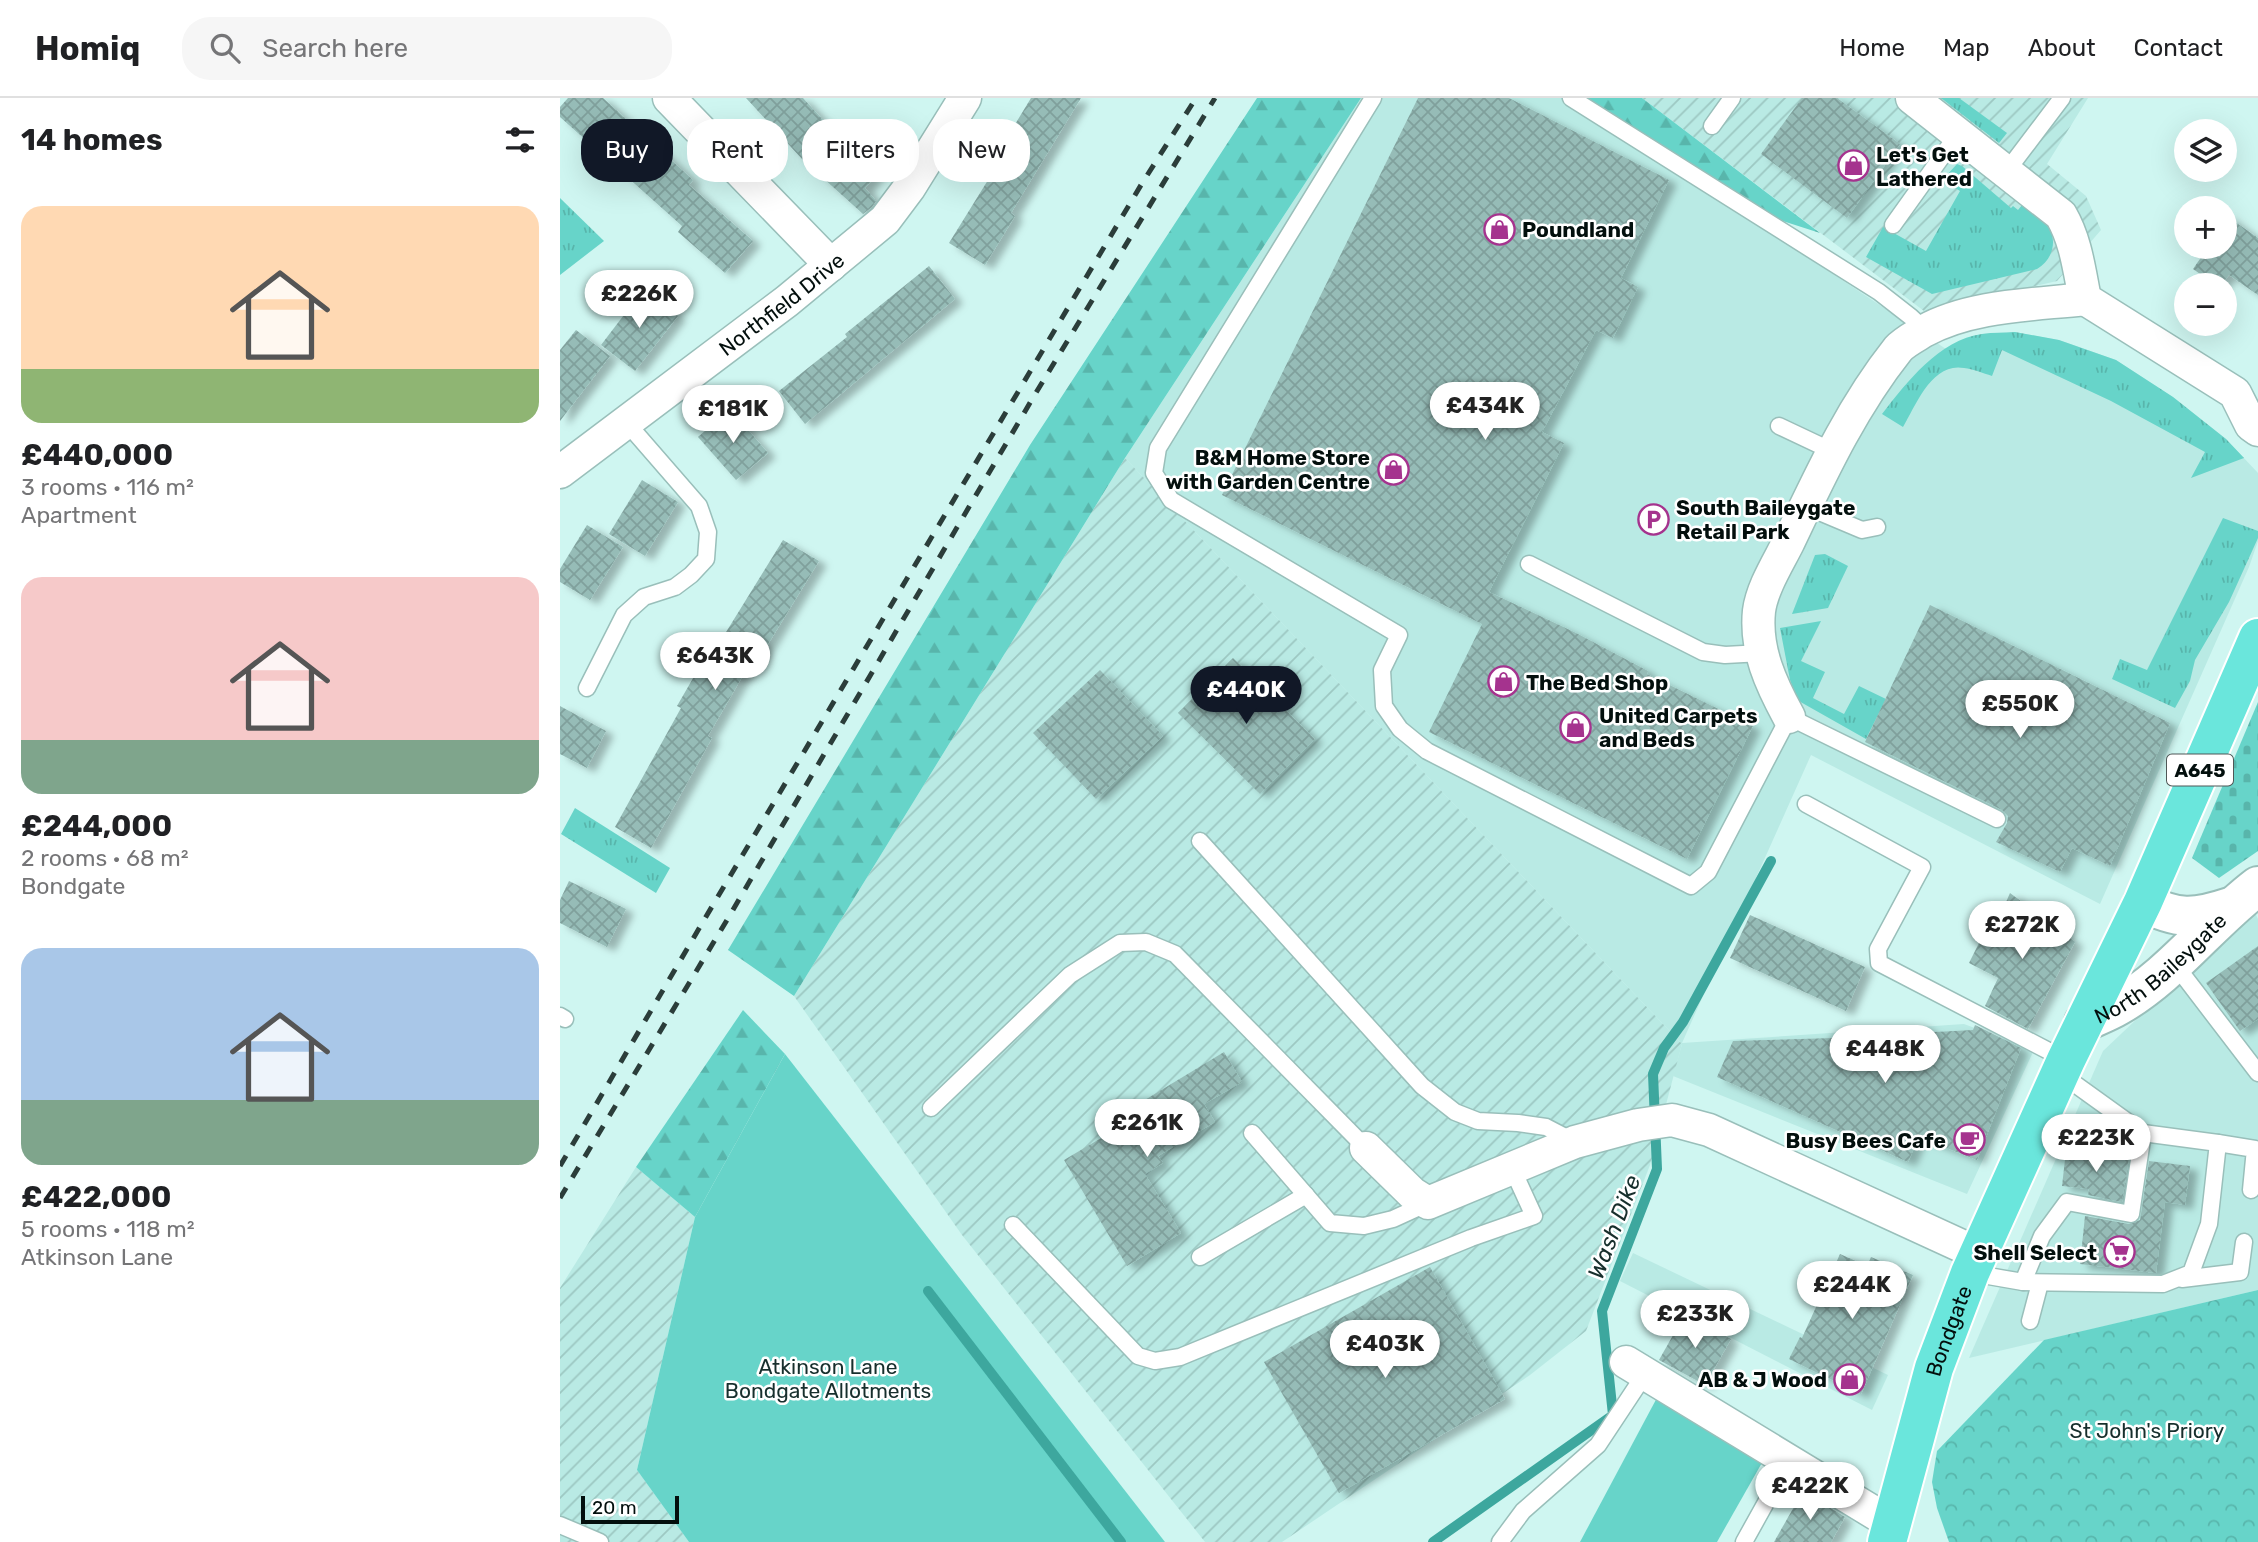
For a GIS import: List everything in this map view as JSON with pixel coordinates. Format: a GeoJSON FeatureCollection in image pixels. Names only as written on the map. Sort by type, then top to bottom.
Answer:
{"type":"FeatureCollection","features":[{"type":"Feature","properties":{"kind":"highway","name":"A645"},"geometry":{"type":"LineString","coordinates":[[2143,902],[2258,638]]}},
{"type":"Feature","properties":{"kind":"highway","name":"Bondgate"},"geometry":{"type":"LineString","coordinates":[[1889,1532],[1934,1368],[1975,1263],[2084,1022],[2143,902]]}},
{"type":"Feature","properties":{"kind":"street"},"geometry":{"type":"LineString","coordinates":[[669,98],[831,265]]}},
{"type":"Feature","properties":{"kind":"street","name":"Northfield Drive"},"geometry":{"type":"LineString","coordinates":[[560,472],[776,310],[885,220],[909,188],[965,98]]}},
{"type":"Feature","properties":{"kind":"street"},"geometry":{"type":"LineString","coordinates":[[1912,98],[2061,215],[2076,251],[2085,299]]}},
{"type":"Feature","properties":{"kind":"street"},"geometry":{"type":"LineString","coordinates":[[1789,717],[1769,681],[1762,653],[1759,610],[1770,579],[1832,451],[1900,346],[1925,330],[1956,317],[2085,299],[2247,392],[2251,425],[2258,430]]}},
{"type":"Feature","properties":{"kind":"street","name":"North Baileygate"},"geometry":{"type":"LineString","coordinates":[[2143,902],[2165,914],[2201,917],[2251,892]]}},
{"type":"Feature","properties":{"kind":"street","name":"North Baileygate"},"geometry":{"type":"LineString","coordinates":[[2084,1022],[2118,1006],[2176,961],[2251,892]]}},
{"type":"Feature","properties":{"kind":"street"},"geometry":{"type":"LineString","coordinates":[[1366,1148],[1412,1193],[1428,1203],[1575,1142],[1651,1123],[1689,1123],[1709,1130],[1975,1263]]}},
{"type":"Feature","properties":{"kind":"street"},"geometry":{"type":"LineString","coordinates":[[1636,1368],[1789,1461],[1889,1532]]}},
{"type":"Feature","properties":{"kind":"lane"},"geometry":{"type":"LineString","coordinates":[[1373,98],[1158,448],[1154,473],[1171,500],[1399,635],[1382,670],[1384,706],[1400,729],[1427,751],[1691,886],[1708,872],[1789,717],[1997,819]]}},
{"type":"Feature","properties":{"kind":"lane"},"geometry":{"type":"LineString","coordinates":[[1571,98],[1879,292],[1925,330]]}},
{"type":"Feature","properties":{"kind":"lane"},"geometry":{"type":"LineString","coordinates":[[1712,126],[1732,98]]}},
{"type":"Feature","properties":{"kind":"lane"},"geometry":{"type":"LineString","coordinates":[[2006,172],[2062,98]]}},
{"type":"Feature","properties":{"kind":"lane"},"geometry":{"type":"LineString","coordinates":[[1893,225],[1958,134]]}},
{"type":"Feature","properties":{"kind":"lane"},"geometry":{"type":"LineString","coordinates":[[587,688],[624,615],[644,597],[676,587],[706,559],[708,532],[699,506],[626,422]]}},
{"type":"Feature","properties":{"kind":"lane"},"geometry":{"type":"LineString","coordinates":[[1779,426],[1832,451]]}},
{"type":"Feature","properties":{"kind":"lane"},"geometry":{"type":"LineString","coordinates":[[1805,506],[1862,530],[1877,527]]}},
{"type":"Feature","properties":{"kind":"lane"},"geometry":{"type":"LineString","coordinates":[[1530,564],[1703,652],[1725,655],[1762,653]]}},
{"type":"Feature","properties":{"kind":"lane"},"geometry":{"type":"LineString","coordinates":[[1806,804],[1922,866],[1878,949],[1879,963],[2064,1067],[2143,1132],[2255,1149],[2251,1190]]}},
{"type":"Feature","properties":{"kind":"lane"},"geometry":{"type":"LineString","coordinates":[[1200,841],[1422,1086],[1446,1106],[1478,1121],[1546,1127],[1575,1142]]}},
{"type":"Feature","properties":{"kind":"lane"},"geometry":{"type":"LineString","coordinates":[[930,1108],[1070,975],[1120,943],[1146,942],[1175,954],[1366,1148]]}},
{"type":"Feature","properties":{"kind":"lane"},"geometry":{"type":"LineString","coordinates":[[2176,961],[2180,971],[2258,1073]]}},
{"type":"Feature","properties":{"kind":"lane"},"geometry":{"type":"LineString","coordinates":[[2023,1282],[2042,1236],[2067,1202],[2131,1214],[2143,1132]]}},
{"type":"Feature","properties":{"kind":"lane"},"geometry":{"type":"LineString","coordinates":[[1252,1133],[1330,1223],[1364,1226],[1393,1219],[1428,1203]]}},
{"type":"Feature","properties":{"kind":"lane"},"geometry":{"type":"LineString","coordinates":[[1975,1263],[2023,1282],[2040,1283],[2163,1284],[2191,1273],[2209,1224],[2218,1143]]}},
{"type":"Feature","properties":{"kind":"lane"},"geometry":{"type":"LineString","coordinates":[[1013,1225],[1138,1356],[1155,1361],[1180,1357],[1471,1238],[1534,1216],[1512,1168]]}},
{"type":"Feature","properties":{"kind":"lane"},"geometry":{"type":"LineString","coordinates":[[1200,1257],[1306,1195]]}},
{"type":"Feature","properties":{"kind":"lane"},"geometry":{"type":"LineString","coordinates":[[2173,1280],[2240,1272],[2244,1242]]}},
{"type":"Feature","properties":{"kind":"lane"},"geometry":{"type":"LineString","coordinates":[[2030,1321],[2040,1283]]}},
{"type":"Feature","properties":{"kind":"lane"},"geometry":{"type":"LineString","coordinates":[[1500,1542],[1523,1511],[1598,1445],[1636,1368]]}},
{"type":"Feature","properties":{"kind":"lane"},"geometry":{"type":"LineString","coordinates":[[1744,1542],[1789,1461]]}},
{"type":"Feature","properties":{"kind":"lane"},"geometry":{"type":"LineString","coordinates":[[560,1525],[600,1542]]}},
{"type":"Feature","properties":{"kind":"shaded area","name":"South Baileygate Retail Park"},"geometry":{"type":"Polygon","coordinates":[[[1361,98],[1561,98],[1726,203],[1946,349],[1981,334],[2014,332],[2059,340],[2116,360],[2173,397],[2226,439],[2258,473],[2258,541],[2249,567],[2100,904],[1811,755],[1682,1043],[1964,1024],[2034,1050],[1967,1194],[1673,1076],[1682,1044],[1125,458],[1361,98]]]}},
{"type":"Feature","properties":{"kind":"shaded area"},"geometry":{"type":"Polygon","coordinates":[[[1642,98],[2088,98],[2047,164],[2086,196],[2101,230],[2057,281],[1924,311],[1642,98]]]}},
{"type":"Feature","properties":{"kind":"shaded area"},"geometry":{"type":"Polygon","coordinates":[[[1125,458],[1682,1044],[1650,1165],[1586,1331],[1530,1375],[1282,1542],[1205,1542],[962,1235],[794,996],[1125,458]]]}},
{"type":"Feature","properties":{"kind":"shaded area"},"geometry":{"type":"Polygon","coordinates":[[[2255,913],[2258,919],[2258,1290],[1969,1358],[2103,1051],[2178,980],[2255,913]]]}},
{"type":"Feature","properties":{"kind":"shaded area"},"geometry":{"type":"Polygon","coordinates":[[[636,1167],[695,1217],[637,1470],[689,1542],[560,1542],[560,1288],[636,1167]]]}},
{"type":"Feature","properties":{"kind":"shaded area"},"geometry":{"type":"Polygon","coordinates":[[[1633,1253],[1888,1375],[1872,1410],[1620,1281],[1633,1253]]]}},
{"type":"Feature","properties":{"kind":"green space"},"geometry":{"type":"Polygon","coordinates":[[[1257,98],[1361,98],[1125,458],[794,996],[728,950],[1030,445],[1257,98]]]}},
{"type":"Feature","properties":{"kind":"green space"},"geometry":{"type":"Polygon","coordinates":[[[1561,98],[1642,98],[1820,233],[1726,203],[1561,98]]]}},
{"type":"Feature","properties":{"kind":"green space"},"geometry":{"type":"Polygon","coordinates":[[[1941,98],[1959,98],[2007,133],[1999,143],[1941,98]]]}},
{"type":"Feature","properties":{"kind":"green space"},"geometry":{"type":"Polygon","coordinates":[[[1957,164],[2011,208],[2013,206],[2018,210],[2022,205],[2047,225],[2052,234],[2053,245],[2042,266],[1932,294],[1866,257],[1883,227],[1926,251],[1960,191],[1949,184],[1945,177],[1957,164]]]}},
{"type":"Feature","properties":{"kind":"green space"},"geometry":{"type":"Polygon","coordinates":[[[560,198],[604,241],[560,275],[560,198]]]}},
{"type":"Feature","properties":{"kind":"green space"},"geometry":{"type":"Polygon","coordinates":[[[2015,332],[2059,340],[2116,360],[2173,397],[2226,439],[2244,458],[2191,478],[2205,452],[2111,401],[2002,350],[1992,376],[1953,368],[1934,378],[1903,427],[1882,414],[1925,364],[1952,345],[1982,334],[2015,332]]]}},
{"type":"Feature","properties":{"kind":"green space"},"geometry":{"type":"Polygon","coordinates":[[[2223,518],[2258,531],[2258,538],[2229,602],[2195,660],[2190,681],[2175,708],[2112,679],[2120,659],[2147,670],[2223,518]]]}},
{"type":"Feature","properties":{"kind":"green space"},"geometry":{"type":"Polygon","coordinates":[[[1825,554],[1848,566],[1828,608],[1792,614],[1815,555],[1825,554]]]}},
{"type":"Feature","properties":{"kind":"green space"},"geometry":{"type":"Polygon","coordinates":[[[1821,621],[1801,661],[1825,672],[1813,698],[1844,714],[1859,686],[1886,699],[1866,739],[1797,700],[1790,680],[1780,628],[1821,621]]]}},
{"type":"Feature","properties":{"kind":"green space"},"geometry":{"type":"Polygon","coordinates":[[[2258,702],[2258,851],[2219,878],[2192,858],[2258,702]]]}},
{"type":"Feature","properties":{"kind":"green space"},"geometry":{"type":"Polygon","coordinates":[[[575,808],[670,868],[656,893],[561,834],[575,808]]]}},
{"type":"Feature","properties":{"kind":"green space"},"geometry":{"type":"Polygon","coordinates":[[[743,1010],[785,1054],[695,1217],[636,1167],[743,1010]]]}},
{"type":"Feature","properties":{"kind":"green space","name":"Atkinson Lane Bondgate Allotments"},"geometry":{"type":"Polygon","coordinates":[[[785,1054],[1165,1542],[689,1542],[637,1470],[695,1217],[785,1054]]]}},
{"type":"Feature","properties":{"kind":"green space","name":"St John's Priory"},"geometry":{"type":"Polygon","coordinates":[[[2258,1290],[2258,1542],[1949,1542],[1937,1508],[1932,1482],[1937,1451],[2044,1340],[2258,1290]]]}},
{"type":"Feature","properties":{"kind":"green space"},"geometry":{"type":"Polygon","coordinates":[[[1659,1394],[1763,1461],[1717,1542],[1580,1542],[1659,1394]]]}},
{"type":"Feature","properties":{"kind":"building"},"geometry":{"type":"Polygon","coordinates":[[[568,98],[603,98],[626,119],[581,119],[581,136],[560,117],[560,107],[568,98]]]}},
{"type":"Feature","properties":{"kind":"building"},"geometry":{"type":"Polygon","coordinates":[[[746,98],[803,98],[822,119],[802,119],[802,159],[788,144],[788,119],[765,119],[746,98]]]}},
{"type":"Feature","properties":{"kind":"building"},"geometry":{"type":"Polygon","coordinates":[[[1031,98],[1081,98],[1030,182],[1030,119],[1018,119],[1031,98]]]}},
{"type":"Feature","properties":{"kind":"building"},"geometry":{"type":"Polygon","coordinates":[[[1418,98],[1509,98],[1669,180],[1621,278],[1638,287],[1613,338],[1596,330],[1542,432],[1564,443],[1489,592],[1576,633],[1648,671],[1647,674],[1753,726],[1687,859],[1429,732],[1482,624],[1222,495],[1418,98]]]}},
{"type":"Feature","properties":{"kind":"building"},"geometry":{"type":"Polygon","coordinates":[[[1802,98],[1837,98],[1900,144],[1847,218],[1761,154],[1802,98]]]}},
{"type":"Feature","properties":{"kind":"building"},"geometry":{"type":"Polygon","coordinates":[[[673,162],[687,175],[687,182],[691,182],[689,185],[753,241],[725,273],[678,232],[682,226],[633,182],[673,182],[673,162]]]}},
{"type":"Feature","properties":{"kind":"building"},"geometry":{"type":"Polygon","coordinates":[[[828,182],[870,182],[865,188],[876,201],[863,214],[828,182]]]}},
{"type":"Feature","properties":{"kind":"building"},"geometry":{"type":"Polygon","coordinates":[[[987,182],[1030,182],[1011,213],[1015,216],[985,265],[949,243],[987,182]]]}},
{"type":"Feature","properties":{"kind":"building"},"geometry":{"type":"Polygon","coordinates":[[[2237,223],[2258,238],[2258,295],[2237,281],[2237,273],[2199,273],[2193,269],[2200,259],[2237,259],[2237,223]]]}},
{"type":"Feature","properties":{"kind":"building"},"geometry":{"type":"Polygon","coordinates":[[[929,266],[955,299],[805,424],[779,391],[929,266]]]}},
{"type":"Feature","properties":{"kind":"building"},"geometry":{"type":"Polygon","coordinates":[[[643,290],[678,316],[635,371],[601,345],[643,290]]]}},
{"type":"Feature","properties":{"kind":"building"},"geometry":{"type":"Polygon","coordinates":[[[576,330],[610,356],[560,421],[560,350],[576,330]]]}},
{"type":"Feature","properties":{"kind":"building"},"geometry":{"type":"Polygon","coordinates":[[[730,409],[768,453],[736,480],[698,437],[730,409]]]}},
{"type":"Feature","properties":{"kind":"building"},"geometry":{"type":"Polygon","coordinates":[[[642,480],[678,502],[645,556],[609,534],[642,480]]]}},
{"type":"Feature","properties":{"kind":"building"},"geometry":{"type":"Polygon","coordinates":[[[587,525],[623,547],[590,600],[560,582],[560,569],[587,525]]]}},
{"type":"Feature","properties":{"kind":"building"},"geometry":{"type":"Polygon","coordinates":[[[783,540],[819,561],[754,667],[749,665],[708,736],[712,738],[651,848],[615,827],[681,708],[677,706],[706,655],[710,658],[783,540]]]}},
{"type":"Feature","properties":{"kind":"building"},"geometry":{"type":"Polygon","coordinates":[[[1930,605],[2170,723],[2110,866],[2072,848],[2060,872],[1996,842],[2007,823],[2008,816],[2002,810],[1865,742],[1930,605]]]}},
{"type":"Feature","properties":{"kind":"building"},"geometry":{"type":"Polygon","coordinates":[[[1233,658],[1315,739],[1260,794],[1178,713],[1233,658]]]}},
{"type":"Feature","properties":{"kind":"building"},"geometry":{"type":"Polygon","coordinates":[[[1100,670],[1163,736],[1096,799],[1033,733],[1100,670]]]}},
{"type":"Feature","properties":{"kind":"building"},"geometry":{"type":"Polygon","coordinates":[[[560,706],[606,731],[587,768],[560,754],[560,706]]]}},
{"type":"Feature","properties":{"kind":"building"},"geometry":{"type":"Polygon","coordinates":[[[569,881],[626,909],[607,947],[560,923],[560,900],[569,881]]]}},
{"type":"Feature","properties":{"kind":"building"},"geometry":{"type":"Polygon","coordinates":[[[2010,893],[2075,942],[2028,1029],[1985,1006],[1998,978],[1969,963],[1982,937],[1989,941],[2010,893]]]}},
{"type":"Feature","properties":{"kind":"building"},"geometry":{"type":"Polygon","coordinates":[[[1750,915],[1865,967],[1846,1011],[1730,958],[1750,915]]]}},
{"type":"Feature","properties":{"kind":"building"},"geometry":{"type":"Polygon","coordinates":[[[2258,946],[2258,1019],[2240,1031],[2206,983],[2258,946]]]}},
{"type":"Feature","properties":{"kind":"building"},"geometry":{"type":"Polygon","coordinates":[[[1975,1025],[2021,1048],[1977,1160],[1919,1137],[1908,1162],[1717,1077],[1733,1041],[1900,1036],[1897,1034],[1973,1030],[1975,1025]]]}},
{"type":"Feature","properties":{"kind":"building"},"geometry":{"type":"Polygon","coordinates":[[[1224,1052],[1242,1082],[1204,1104],[1215,1122],[1158,1156],[1163,1163],[1145,1174],[1181,1233],[1127,1266],[1064,1160],[1130,1121],[1125,1112],[1224,1052]]]}},
{"type":"Feature","properties":{"kind":"building"},"geometry":{"type":"Polygon","coordinates":[[[2066,1151],[2129,1158],[2122,1202],[2088,1195],[2089,1189],[2062,1186],[2066,1151]]]}},
{"type":"Feature","properties":{"kind":"building"},"geometry":{"type":"Polygon","coordinates":[[[2149,1161],[2190,1166],[2185,1205],[2165,1202],[2156,1273],[2080,1264],[2085,1216],[2129,1224],[2140,1220],[2149,1161]]]}},
{"type":"Feature","properties":{"kind":"building"},"geometry":{"type":"Polygon","coordinates":[[[1840,1254],[1867,1266],[1871,1257],[1913,1275],[1861,1394],[1789,1359],[1800,1337],[1802,1338],[1840,1254]]]}},
{"type":"Feature","properties":{"kind":"building"},"geometry":{"type":"Polygon","coordinates":[[[1430,1267],[1505,1399],[1339,1493],[1264,1362],[1430,1267]]]}},
{"type":"Feature","properties":{"kind":"building"},"geometry":{"type":"Polygon","coordinates":[[[1685,1314],[1731,1339],[1705,1385],[1659,1360],[1685,1314]]]}},
{"type":"Feature","properties":{"kind":"building"},"geometry":{"type":"Polygon","coordinates":[[[1803,1491],[1845,1517],[1831,1542],[1774,1542],[1803,1491]]]}},
{"type":"Feature","properties":{"kind":"waterway","name":"Wash Dike"},"geometry":{"type":"LineString","coordinates":[[1433,1542],[1613,1415],[1602,1311],[1657,1169],[1653,1074],[1664,1048],[1683,1022],[1771,861]]}},
{"type":"Feature","properties":{"kind":"waterway"},"geometry":{"type":"LineString","coordinates":[[928,1291],[1121,1542]]}},
{"type":"Feature","properties":{"kind":"railway"},"geometry":{"type":"LineString","coordinates":[[560,1166],[1141,185],[1196,98]]}},
{"type":"Feature","properties":{"kind":"railway"},"geometry":{"type":"LineString","coordinates":[[560,1198],[727,920],[1034,396],[1215,98]]}},
{"type":"Feature","properties":{"kind":"place","name":"Let's Get Lathered"},"geometry":{"type":"Point","coordinates":[1853,166]}},
{"type":"Feature","properties":{"kind":"place","name":"Poundland"},"geometry":{"type":"Point","coordinates":[1499,229]}},
{"type":"Feature","properties":{"kind":"place","name":"B&M Home Store with Garden Centre"},"geometry":{"type":"Point","coordinates":[1393,469]}},
{"type":"Feature","properties":{"kind":"place","name":"South Baileygate Retail Park"},"geometry":{"type":"Point","coordinates":[1653,519]}},
{"type":"Feature","properties":{"kind":"place","name":"The Bed Shop"},"geometry":{"type":"Point","coordinates":[1503,682]}},
{"type":"Feature","properties":{"kind":"place","name":"United Carpets and Beds"},"geometry":{"type":"Point","coordinates":[1576,727]}},
{"type":"Feature","properties":{"kind":"place","name":"Busy Bees Cafe"},"geometry":{"type":"Point","coordinates":[1969,1140]}},
{"type":"Feature","properties":{"kind":"place","name":"Shell Select"},"geometry":{"type":"Point","coordinates":[2120,1252]}},
{"type":"Feature","properties":{"kind":"place","name":"AB & J Wood"},"geometry":{"type":"Point","coordinates":[1850,1379]}}]}
